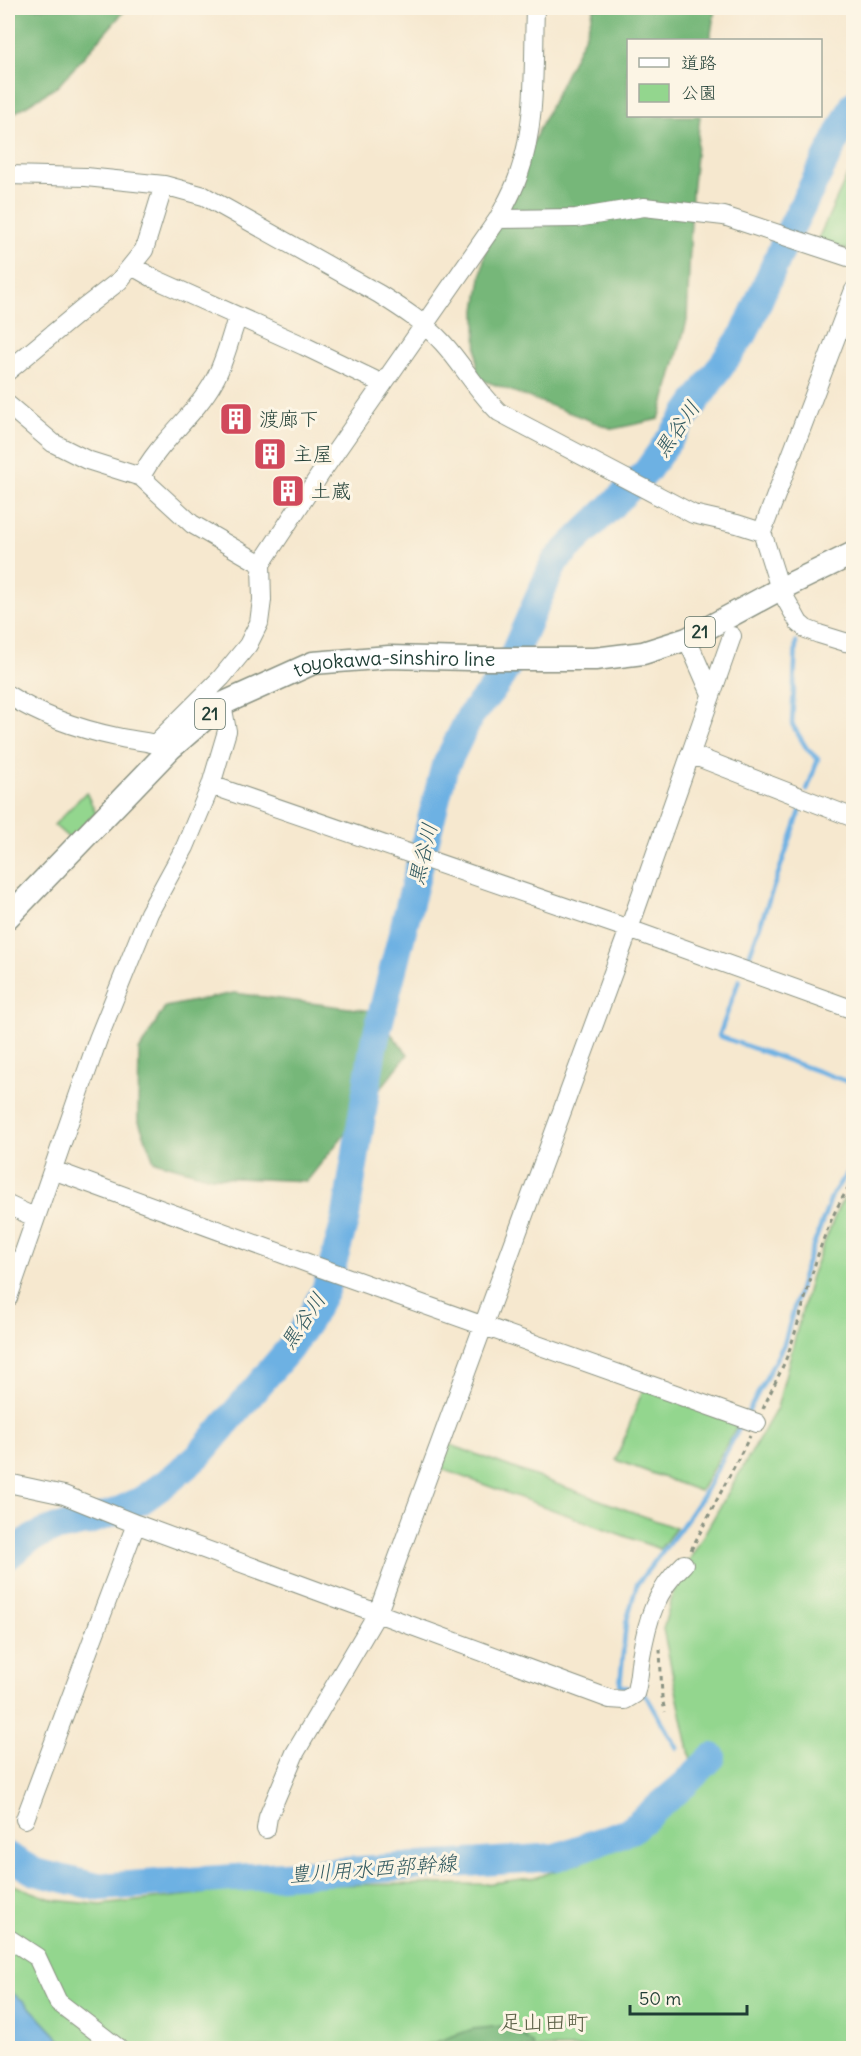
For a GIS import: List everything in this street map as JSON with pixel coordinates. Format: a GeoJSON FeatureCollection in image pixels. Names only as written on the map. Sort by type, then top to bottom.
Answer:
{"type":"FeatureCollection","features":[{"type":"Feature","properties":{"kind":"main road","name":"toyokawa-sinshiro line"},"geometry":{"type":"LineString","coordinates":[[8,917],[163,746],[222,704],[314,663],[389,657],[486,660],[595,659],[643,654],[687,639],[780,589],[854,553]]}},
{"type":"Feature","properties":{"kind":"street"},"geometry":{"type":"LineString","coordinates":[[8,695],[28,708],[63,722],[115,737],[163,746],[248,645],[259,623],[262,600],[261,564],[322,470],[498,219],[518,178],[531,116],[536,8]]}},
{"type":"Feature","properties":{"kind":"street"},"geometry":{"type":"LineString","coordinates":[[8,175],[86,177],[164,185],[204,196],[379,294],[442,342],[487,400],[500,412],[693,514],[762,532]]}},
{"type":"Feature","properties":{"kind":"street"},"geometry":{"type":"LineString","coordinates":[[8,371],[120,281],[144,250],[164,185]]}},
{"type":"Feature","properties":{"kind":"street"},"geometry":{"type":"LineString","coordinates":[[498,219],[576,218],[644,207],[724,216],[854,259]]}},
{"type":"Feature","properties":{"kind":"street"},"geometry":{"type":"LineString","coordinates":[[132,266],[155,279],[383,384]]}},
{"type":"Feature","properties":{"kind":"street"},"geometry":{"type":"LineString","coordinates":[[854,290],[762,532],[780,589],[791,611],[806,629],[845,642],[854,642]]}},
{"type":"Feature","properties":{"kind":"street"},"geometry":{"type":"LineString","coordinates":[[141,477],[148,463],[186,419],[213,382],[238,316]]}},
{"type":"Feature","properties":{"kind":"street"},"geometry":{"type":"LineString","coordinates":[[8,405],[53,443],[87,460],[141,477],[192,524],[261,564]]}},
{"type":"Feature","properties":{"kind":"street"},"geometry":{"type":"LineString","coordinates":[[266,1829],[268,1817],[295,1753],[378,1612],[629,929],[732,636]]}},
{"type":"Feature","properties":{"kind":"street"},"geometry":{"type":"LineString","coordinates":[[687,639],[711,694]]}},
{"type":"Feature","properties":{"kind":"street"},"geometry":{"type":"LineString","coordinates":[[8,1298],[34,1217],[53,1170],[98,1039],[145,924],[185,848],[211,785],[227,731],[222,704]]}},
{"type":"Feature","properties":{"kind":"street"},"geometry":{"type":"LineString","coordinates":[[690,754],[854,818]]}},
{"type":"Feature","properties":{"kind":"street"},"geometry":{"type":"LineString","coordinates":[[211,785],[629,929],[854,1010]]}},
{"type":"Feature","properties":{"kind":"street"},"geometry":{"type":"LineString","coordinates":[[53,1170],[757,1423]]}},
{"type":"Feature","properties":{"kind":"street"},"geometry":{"type":"LineString","coordinates":[[8,1205],[34,1217]]}},
{"type":"Feature","properties":{"kind":"street"},"geometry":{"type":"LineString","coordinates":[[8,1483],[64,1494],[136,1524],[610,1699],[625,1700],[635,1694],[644,1637],[652,1607],[671,1576],[684,1564]]}},
{"type":"Feature","properties":{"kind":"street"},"geometry":{"type":"LineString","coordinates":[[25,1819],[136,1524]]}},
{"type":"Feature","properties":{"kind":"street"},"geometry":{"type":"LineString","coordinates":[[8,1938],[32,1951],[38,1957],[58,2001],[118,2049]]}},
{"type":"Feature","properties":{"kind":"path"},"geometry":{"type":"LineString","coordinates":[[757,1423],[790,1348],[823,1238],[839,1200],[854,1180]]}},
{"type":"Feature","properties":{"kind":"green space"},"geometry":{"type":"Polygon","coordinates":[[[16,8],[127,8],[58,86],[8,117],[8,24],[16,8]]]}},
{"type":"Feature","properties":{"kind":"green space"},"geometry":{"type":"Polygon","coordinates":[[[594,8],[715,8],[710,39],[627,39],[627,117],[700,117],[692,194],[687,321],[659,419],[613,429],[477,378],[476,310],[485,252],[513,183],[586,33],[594,8]]]}},
{"type":"Feature","properties":{"kind":"green space"},"geometry":{"type":"Polygon","coordinates":[[[847,176],[853,189],[853,252],[818,239],[847,176]]]}},
{"type":"Feature","properties":{"kind":"green space"},"geometry":{"type":"Polygon","coordinates":[[[86,792],[96,813],[70,839],[54,825],[86,792]]]}},
{"type":"Feature","properties":{"kind":"green space"},"geometry":{"type":"Polygon","coordinates":[[[234,993],[372,1011],[408,1054],[307,1181],[211,1177],[154,1161],[138,1119],[139,1051],[165,1007],[234,993]]]}},
{"type":"Feature","properties":{"kind":"green space"},"geometry":{"type":"Polygon","coordinates":[[[853,1187],[853,2048],[8,2048],[8,1883],[54,1900],[101,1905],[279,1885],[486,1884],[537,1877],[582,1862],[642,1833],[695,1779],[663,1629],[676,1583],[777,1408],[811,1276],[839,1206],[853,1187]]]}},
{"type":"Feature","properties":{"kind":"green space"},"geometry":{"type":"Polygon","coordinates":[[[643,1389],[738,1424],[700,1491],[616,1460],[643,1389]]]}},
{"type":"Feature","properties":{"kind":"green space"},"geometry":{"type":"Polygon","coordinates":[[[448,1444],[676,1528],[660,1549],[439,1468],[448,1444]]]}},
{"type":"Feature","properties":{"kind":"green space"},"geometry":{"type":"Polygon","coordinates":[[[512,2025],[533,2044],[534,2048],[419,2048],[473,2029],[512,2025]]]}},
{"type":"Feature","properties":{"kind":"water"},"geometry":{"type":"Polygon","coordinates":[[[8,1990],[25,2002],[68,2048],[8,2048],[8,1990]]]}},
{"type":"Feature","properties":{"kind":"waterway","name":"黒谷川"},"geometry":{"type":"LineString","coordinates":[[8,1556],[27,1541],[49,1530],[86,1522],[142,1500],[170,1480],[199,1455],[290,1348],[309,1320],[326,1288],[345,1221],[373,1048],[444,769],[470,716],[496,685],[511,660],[555,561],[647,471],[745,332],[790,230],[854,104]]}},
{"type":"Feature","properties":{"kind":"waterway"},"geometry":{"type":"LineString","coordinates":[[796,642],[792,724],[807,749],[818,759],[807,790]]}},
{"type":"Feature","properties":{"kind":"waterway"},"geometry":{"type":"LineString","coordinates":[[747,962],[802,806]]}},
{"type":"Feature","properties":{"kind":"waterway"},"geometry":{"type":"LineString","coordinates":[[739,980],[719,1036],[854,1084]]}},
{"type":"Feature","properties":{"kind":"waterway"},"geometry":{"type":"LineString","coordinates":[[746,1416],[784,1344],[805,1268],[833,1193],[854,1164]]}},
{"type":"Feature","properties":{"kind":"waterway"},"geometry":{"type":"LineString","coordinates":[[631,1689],[620,1685],[626,1623],[637,1584],[703,1495],[742,1423]]}},
{"type":"Feature","properties":{"kind":"waterway"},"geometry":{"type":"LineString","coordinates":[[639,1692],[645,1694],[677,1748]]}},
{"type":"Feature","properties":{"kind":"waterway","name":"豊川用水西部幹線"},"geometry":{"type":"LineString","coordinates":[[8,1856],[35,1872],[98,1887],[557,1857],[631,1830],[685,1784],[712,1757]]}},
{"type":"Feature","properties":{"kind":"place","name":"渡廊下"},"geometry":{"type":"Point","coordinates":[236,419]}},
{"type":"Feature","properties":{"kind":"place","name":"主屋"},"geometry":{"type":"Point","coordinates":[270,454]}},
{"type":"Feature","properties":{"kind":"place","name":"土蔵"},"geometry":{"type":"Point","coordinates":[288,491]}},
{"type":"Feature","properties":{"kind":"district","name":"足山田町"},"geometry":{"type":"Point","coordinates":[544,2022]}}]}
